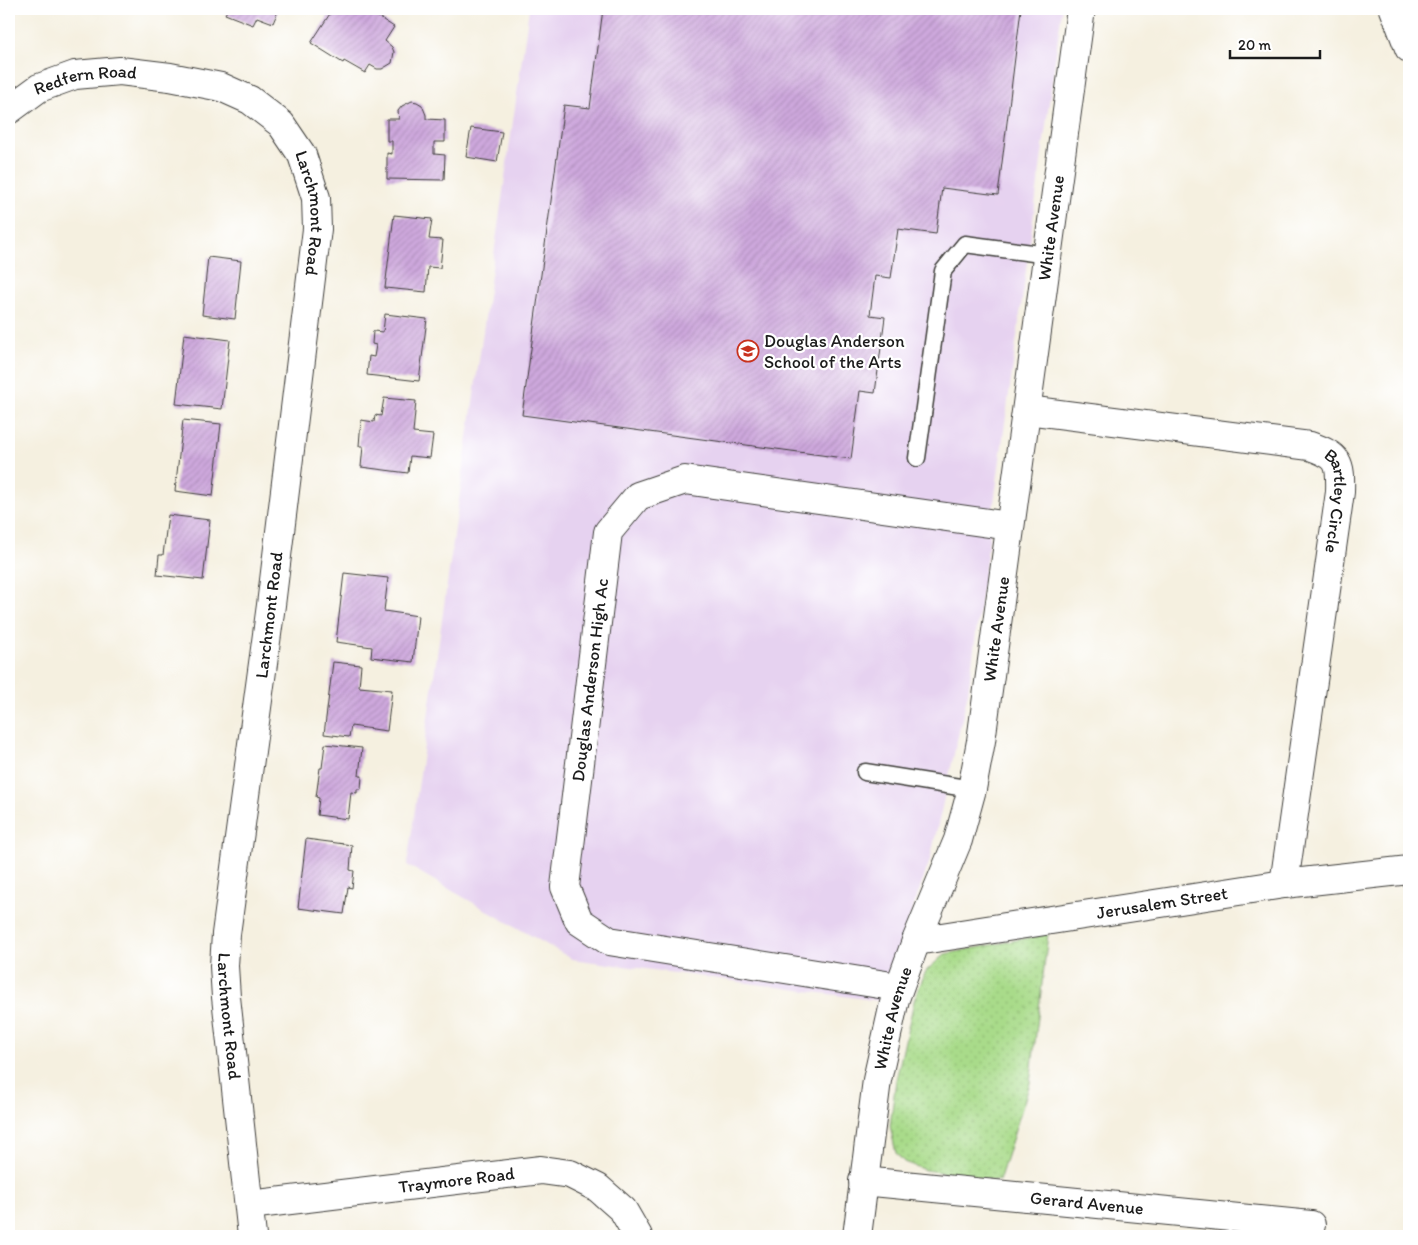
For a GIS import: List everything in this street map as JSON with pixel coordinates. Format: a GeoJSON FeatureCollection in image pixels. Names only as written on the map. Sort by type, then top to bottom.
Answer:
{"type":"FeatureCollection","features":[{"type":"Feature","properties":{"kind":"main road","name":"White Avenue"},"geometry":{"type":"LineString","coordinates":[[857,1236],[877,1080],[898,987],[958,840],[972,789],[981,741],[1081,9]]}},
{"type":"Feature","properties":{"kind":"main road"},"geometry":{"type":"LineString","coordinates":[[1394,9],[1409,48]]}},
{"type":"Feature","properties":{"kind":"main road","name":"Redfern Road"},"geometry":{"type":"LineString","coordinates":[[9,110],[39,88],[75,75],[120,71],[170,77]]}},
{"type":"Feature","properties":{"kind":"main road","name":"Larchmont Road"},"geometry":{"type":"LineString","coordinates":[[170,77],[221,87],[250,100],[281,124],[302,155],[316,198],[317,229],[224,958],[226,997],[252,1236]]}},
{"type":"Feature","properties":{"kind":"main road","name":"Bartley Circle"},"geometry":{"type":"LineString","coordinates":[[1027,410],[1310,446],[1326,451],[1336,460],[1341,472],[1340,492],[1284,884]]}},
{"type":"Feature","properties":{"kind":"main road","name":"Douglas Anderson High Ac"},"geometry":{"type":"LineString","coordinates":[[898,987],[609,941],[578,921],[565,886],[608,532],[638,496],[685,480],[1010,526]]}},
{"type":"Feature","properties":{"kind":"main road","name":"Jerusalem Street"},"geometry":{"type":"LineString","coordinates":[[916,941],[1284,884],[1409,870]]}},
{"type":"Feature","properties":{"kind":"main road","name":"Traymore Road"},"geometry":{"type":"LineString","coordinates":[[249,1205],[541,1170],[570,1174],[598,1188],[623,1210],[638,1236]]}},
{"type":"Feature","properties":{"kind":"main road","name":"Gerard Avenue"},"geometry":{"type":"LineString","coordinates":[[863,1181],[1311,1225]]}},
{"type":"Feature","properties":{"kind":"lane"},"geometry":{"type":"LineString","coordinates":[[917,458],[943,271],[965,244],[1048,255]]}},
{"type":"Feature","properties":{"kind":"lane"},"geometry":{"type":"LineString","coordinates":[[865,772],[972,789]]}},
{"type":"Feature","properties":{"kind":"shaded area","name":"Douglas Anderson School of the Arts"},"geometry":{"type":"Polygon","coordinates":[[[529,9],[1062,9],[968,692],[930,860],[880,1001],[572,959],[407,865],[529,9]]]}},
{"type":"Feature","properties":{"kind":"green space"},"geometry":{"type":"Polygon","coordinates":[[[1048,934],[1030,1083],[999,1181],[925,1170],[904,1162],[896,1153],[890,1126],[896,1080],[915,997],[926,971],[945,954],[1048,934]]]}},
{"type":"Feature","properties":{"kind":"building"},"geometry":{"type":"Polygon","coordinates":[[[228,9],[279,9],[273,23],[257,17],[253,25],[225,14],[228,9]]]}},
{"type":"Feature","properties":{"kind":"building"},"geometry":{"type":"Polygon","coordinates":[[[333,9],[366,9],[394,27],[385,41],[392,47],[394,52],[392,63],[382,69],[377,69],[370,65],[365,73],[344,61],[343,63],[311,43],[333,9]]]}},
{"type":"Feature","properties":{"kind":"building","name":"Douglas Anderson School of the Arts"},"geometry":{"type":"Polygon","coordinates":[[[603,9],[1021,9],[998,195],[942,188],[936,234],[898,229],[891,278],[875,276],[870,315],[885,317],[875,393],[860,391],[851,459],[522,415],[564,105],[590,108],[603,9]]]}},
{"type":"Feature","properties":{"kind":"building"},"geometry":{"type":"Polygon","coordinates":[[[412,101],[422,105],[426,119],[445,120],[445,142],[434,142],[434,154],[445,155],[444,180],[387,179],[387,153],[392,154],[392,141],[387,141],[387,119],[399,119],[398,111],[402,106],[412,101]]]}},
{"type":"Feature","properties":{"kind":"building"},"geometry":{"type":"Polygon","coordinates":[[[471,128],[502,132],[497,162],[466,157],[471,128]]]}},
{"type":"Feature","properties":{"kind":"building"},"geometry":{"type":"Polygon","coordinates":[[[394,215],[432,219],[429,239],[443,240],[440,268],[428,267],[426,292],[385,288],[394,215]]]}},
{"type":"Feature","properties":{"kind":"building"},"geometry":{"type":"Polygon","coordinates":[[[208,257],[241,261],[235,319],[202,315],[208,257]]]}},
{"type":"Feature","properties":{"kind":"building"},"geometry":{"type":"Polygon","coordinates":[[[385,314],[427,319],[419,381],[367,375],[369,356],[374,357],[376,345],[372,344],[373,331],[383,332],[385,314]]]}},
{"type":"Feature","properties":{"kind":"building"},"geometry":{"type":"Polygon","coordinates":[[[184,334],[230,340],[222,409],[176,404],[184,334]]]}},
{"type":"Feature","properties":{"kind":"building"},"geometry":{"type":"Polygon","coordinates":[[[384,398],[416,401],[413,433],[433,435],[430,458],[410,456],[408,473],[361,467],[363,446],[359,446],[361,420],[374,422],[375,415],[381,416],[384,398]]]}},
{"type":"Feature","properties":{"kind":"building"},"geometry":{"type":"Polygon","coordinates":[[[183,420],[221,424],[213,496],[175,491],[183,420]]]}},
{"type":"Feature","properties":{"kind":"building"},"geometry":{"type":"Polygon","coordinates":[[[168,515],[210,520],[203,580],[157,575],[159,555],[163,555],[168,515]]]}},
{"type":"Feature","properties":{"kind":"building"},"geometry":{"type":"Polygon","coordinates":[[[344,573],[388,578],[384,611],[418,616],[413,662],[371,657],[372,647],[336,642],[344,573]]]}},
{"type":"Feature","properties":{"kind":"building"},"geometry":{"type":"Polygon","coordinates":[[[333,662],[361,665],[359,687],[392,690],[387,731],[351,726],[349,737],[324,734],[333,662]]]}},
{"type":"Feature","properties":{"kind":"building"},"geometry":{"type":"Polygon","coordinates":[[[325,744],[362,748],[359,776],[362,776],[361,789],[357,789],[357,793],[351,792],[348,819],[317,815],[319,798],[316,797],[325,744]]]}},
{"type":"Feature","properties":{"kind":"building"},"geometry":{"type":"Polygon","coordinates":[[[306,839],[352,845],[350,870],[354,871],[352,888],[348,887],[344,914],[298,908],[306,839]]]}},
{"type":"Feature","properties":{"kind":"place","name":"Douglas Anderson School of the Arts"},"geometry":{"type":"Point","coordinates":[748,351]}}]}
